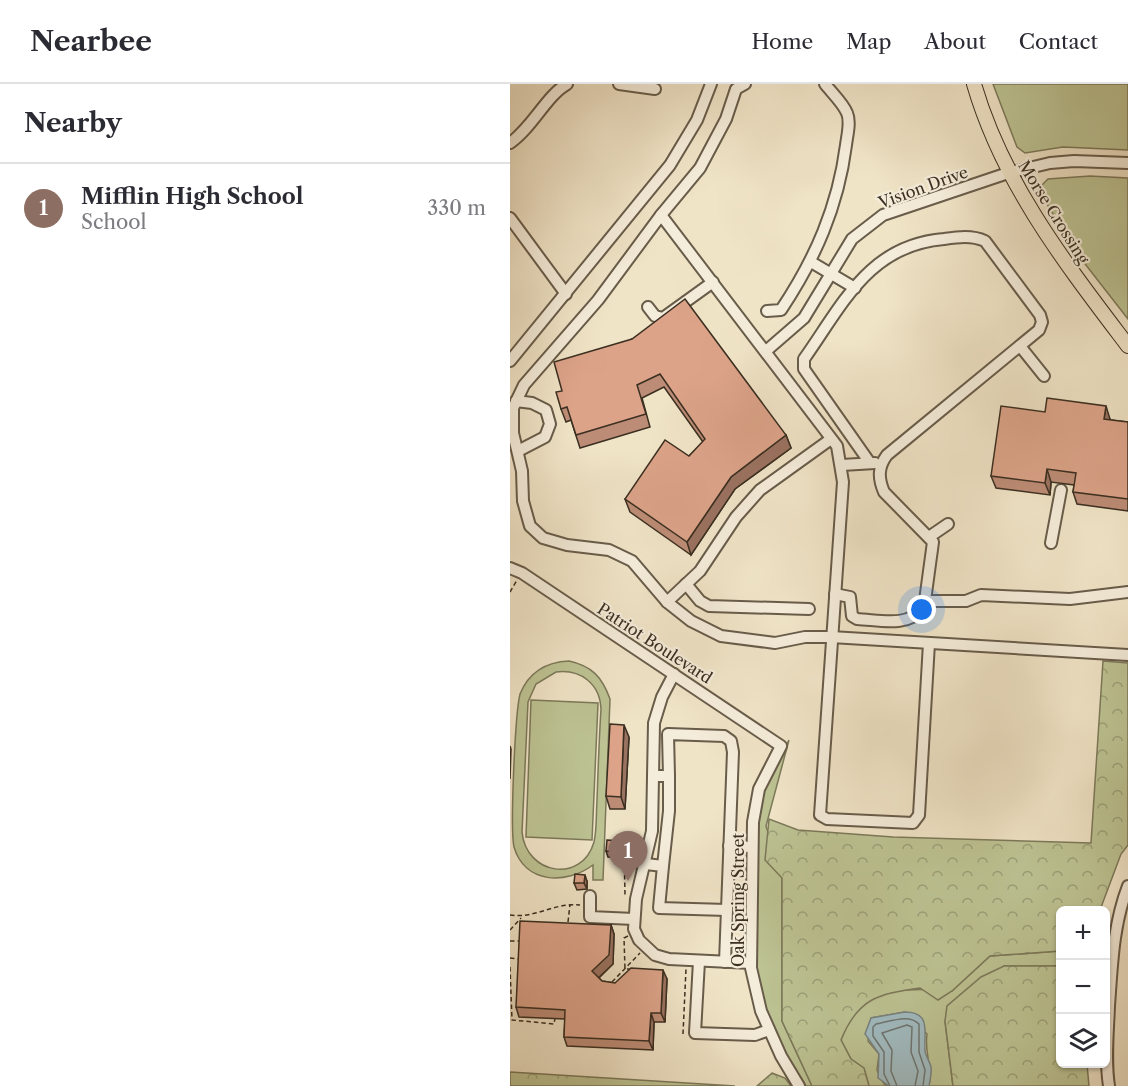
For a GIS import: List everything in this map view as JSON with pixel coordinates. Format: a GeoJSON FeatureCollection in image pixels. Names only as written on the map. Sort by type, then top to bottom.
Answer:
{"type":"FeatureCollection","features":[{"type":"Feature","properties":{"kind":"main road","name":"Morse Crossing"},"geometry":{"type":"LineString","coordinates":[[974,84],[1008,173],[1060,258],[1128,346]]}},
{"type":"Feature","properties":{"kind":"street"},"geometry":{"type":"LineString","coordinates":[[510,143],[541,113],[559,88],[567,84]]}},
{"type":"Feature","properties":{"kind":"street"},"geometry":{"type":"LineString","coordinates":[[619,84],[655,89]]}},
{"type":"Feature","properties":{"kind":"street"},"geometry":{"type":"LineString","coordinates":[[510,361],[670,165],[697,120],[711,84]]}},
{"type":"Feature","properties":{"kind":"street"},"geometry":{"type":"LineString","coordinates":[[744,84],[736,89],[726,119],[708,156],[598,300],[525,385],[516,401],[513,408],[513,433],[522,471],[523,501],[530,526],[543,538],[609,550],[632,561],[667,602],[691,621],[721,636],[775,643],[805,637],[831,637],[1128,655]]}},
{"type":"Feature","properties":{"kind":"street"},"geometry":{"type":"LineString","coordinates":[[767,311],[775,313],[781,310],[811,262],[834,203],[841,177],[849,125],[848,114],[825,84]]}},
{"type":"Feature","properties":{"kind":"street","name":"Vision Drive"},"geometry":{"type":"LineString","coordinates":[[766,351],[804,318],[852,239],[883,215],[1008,173],[1074,160],[1128,163]]}},
{"type":"Feature","properties":{"kind":"street"},"geometry":{"type":"LineString","coordinates":[[661,215],[837,446],[842,465],[843,482],[820,815],[827,819],[913,823],[919,815],[929,643]]}},
{"type":"Feature","properties":{"kind":"street"},"geometry":{"type":"LineString","coordinates":[[510,218],[566,294]]}},
{"type":"Feature","properties":{"kind":"street"},"geometry":{"type":"LineString","coordinates":[[835,594],[850,597],[852,616],[856,619],[904,622],[918,615],[925,602],[933,551],[929,537],[884,492],[876,463],[803,364],[804,359],[866,273],[880,260],[907,247],[932,240],[976,237],[985,241],[1040,315],[1042,322],[1040,330],[876,463],[842,465]]}},
{"type":"Feature","properties":{"kind":"street"},"geometry":{"type":"LineString","coordinates":[[811,262],[855,288]]}},
{"type":"Feature","properties":{"kind":"street"},"geometry":{"type":"LineString","coordinates":[[648,307],[655,316],[663,318],[712,282]]}},
{"type":"Feature","properties":{"kind":"street"},"geometry":{"type":"LineString","coordinates":[[1020,346],[1044,376]]}},
{"type":"Feature","properties":{"kind":"street"},"geometry":{"type":"LineString","coordinates":[[516,401],[532,403],[546,410],[550,424],[545,437],[518,451]]}},
{"type":"Feature","properties":{"kind":"street"},"geometry":{"type":"LineString","coordinates":[[667,602],[700,571],[736,516],[760,490],[831,439]]}},
{"type":"Feature","properties":{"kind":"street"},"geometry":{"type":"LineString","coordinates":[[1051,543],[1061,490]]}},
{"type":"Feature","properties":{"kind":"street"},"geometry":{"type":"LineString","coordinates":[[929,537],[948,524]]}},
{"type":"Feature","properties":{"kind":"street","name":"Patriot Boulevard"},"geometry":{"type":"LineString","coordinates":[[510,568],[522,573],[781,746]]}},
{"type":"Feature","properties":{"kind":"street"},"geometry":{"type":"LineString","coordinates":[[686,584],[700,601],[709,606],[809,609]]}},
{"type":"Feature","properties":{"kind":"street"},"geometry":{"type":"LineString","coordinates":[[925,602],[966,602],[981,596],[1070,599],[1128,592]]}},
{"type":"Feature","properties":{"kind":"street"},"geometry":{"type":"LineString","coordinates":[[674,674],[662,697],[654,723],[651,755],[652,831],[634,919],[639,940],[655,955],[699,961],[751,963]]}},
{"type":"Feature","properties":{"kind":"street"},"geometry":{"type":"LineString","coordinates":[[725,962],[727,910],[729,846],[733,752],[731,741],[724,736],[668,734],[669,811],[659,908],[727,910]]}},
{"type":"Feature","properties":{"kind":"street","name":"Oak Spring Street"},"geometry":{"type":"LineString","coordinates":[[781,746],[759,789],[752,847],[751,963],[761,1011],[799,1086]]}},
{"type":"Feature","properties":{"kind":"street"},"geometry":{"type":"LineString","coordinates":[[653,776],[669,777]]}},
{"type":"Feature","properties":{"kind":"street"},"geometry":{"type":"LineString","coordinates":[[729,846],[752,847]]}},
{"type":"Feature","properties":{"kind":"street"},"geometry":{"type":"LineString","coordinates":[[646,864],[663,866]]}},
{"type":"Feature","properties":{"kind":"street"},"geometry":{"type":"LineString","coordinates":[[1109,1086],[1107,1052],[1113,948],[1116,927],[1128,886]]}},
{"type":"Feature","properties":{"kind":"street"},"geometry":{"type":"LineString","coordinates":[[590,901],[590,917],[634,919]]}},
{"type":"Feature","properties":{"kind":"street"},"geometry":{"type":"LineString","coordinates":[[699,961],[695,1033],[755,1035],[769,1029]]}},
{"type":"Feature","properties":{"kind":"path"},"geometry":{"type":"LineString","coordinates":[[510,592],[522,573]]}},
{"type":"Feature","properties":{"kind":"path"},"geometry":{"type":"LineString","coordinates":[[615,844],[643,846]]}},
{"type":"Feature","properties":{"kind":"path"},"geometry":{"type":"LineString","coordinates":[[624,845],[625,895],[628,897]]}},
{"type":"Feature","properties":{"kind":"path"},"geometry":{"type":"LineString","coordinates":[[510,915],[522,917],[534,915],[555,905],[590,901]]}},
{"type":"Feature","properties":{"kind":"path"},"geometry":{"type":"LineString","coordinates":[[568,923],[570,904]]}},
{"type":"Feature","properties":{"kind":"path"},"geometry":{"type":"LineString","coordinates":[[534,915],[536,921]]}},
{"type":"Feature","properties":{"kind":"path"},"geometry":{"type":"LineString","coordinates":[[510,930],[522,917]]}},
{"type":"Feature","properties":{"kind":"path"},"geometry":{"type":"LineString","coordinates":[[625,969],[624,938],[630,935]]}},
{"type":"Feature","properties":{"kind":"path"},"geometry":{"type":"LineString","coordinates":[[510,940],[523,941]]}},
{"type":"Feature","properties":{"kind":"path"},"geometry":{"type":"LineString","coordinates":[[611,982],[641,953]]}},
{"type":"Feature","properties":{"kind":"path"},"geometry":{"type":"LineString","coordinates":[[510,958],[522,959]]}},
{"type":"Feature","properties":{"kind":"path"},"geometry":{"type":"LineString","coordinates":[[510,967],[512,1020],[554,1024],[555,1018]]}},
{"type":"Feature","properties":{"kind":"path"},"geometry":{"type":"LineString","coordinates":[[625,969],[635,969]]}},
{"type":"Feature","properties":{"kind":"path"},"geometry":{"type":"LineString","coordinates":[[540,1018],[540,1023]]}},
{"type":"Feature","properties":{"kind":"green space"},"geometry":{"type":"Polygon","coordinates":[[[993,84],[1128,84],[1128,150],[1063,147],[1025,153],[1017,147],[993,84]]]}},
{"type":"Feature","properties":{"kind":"green space"},"geometry":{"type":"Polygon","coordinates":[[[1090,176],[1128,178],[1128,319],[1075,251],[1041,194],[1041,186],[1048,179],[1090,176]]]}},
{"type":"Feature","properties":{"kind":"green space"},"geometry":{"type":"Polygon","coordinates":[[[569,661],[590,669],[600,679],[610,699],[603,880],[593,880],[593,865],[571,876],[559,878],[537,874],[519,859],[514,847],[514,772],[520,694],[533,674],[553,663],[569,661]],[[556,672],[536,684],[528,702],[522,832],[533,858],[555,869],[567,869],[578,864],[588,855],[594,842],[596,827],[600,700],[588,680],[565,672],[556,672]]]}},
{"type":"Feature","properties":{"kind":"green space"},"geometry":{"type":"Polygon","coordinates":[[[1103,661],[1128,663],[1128,845],[1121,854],[1102,906],[1056,906],[1056,951],[990,956],[952,991],[938,1000],[920,988],[892,993],[871,1000],[855,1015],[841,1040],[851,1059],[864,1068],[869,1086],[812,1086],[782,1021],[782,878],[765,860],[769,819],[798,830],[893,837],[1091,843],[1103,661]]]}},
{"type":"Feature","properties":{"kind":"green space"},"geometry":{"type":"Polygon","coordinates":[[[531,700],[598,703],[592,840],[526,837],[531,700]]]}},
{"type":"Feature","properties":{"kind":"green space"},"geometry":{"type":"Polygon","coordinates":[[[789,740],[766,826],[782,878],[782,1021],[812,1086],[806,1086],[781,1047],[769,1022],[756,970],[754,943],[754,888],[759,807],[763,787],[789,740]]]}},
{"type":"Feature","properties":{"kind":"green space"},"geometry":{"type":"Polygon","coordinates":[[[1056,951],[1056,966],[1004,966],[945,1021],[953,1086],[929,1086],[927,1034],[905,1012],[871,1018],[868,1041],[879,1054],[877,1070],[884,1084],[889,1086],[869,1086],[864,1069],[851,1059],[841,1040],[849,1020],[859,1007],[870,999],[896,991],[925,989],[952,991],[990,956],[1056,951]]]}},
{"type":"Feature","properties":{"kind":"green space"},"geometry":{"type":"Polygon","coordinates":[[[1004,966],[1056,966],[1056,1068],[1087,1068],[1089,1086],[953,1086],[945,1021],[947,1006],[981,977],[1004,966]]]}},
{"type":"Feature","properties":{"kind":"green space"},"geometry":{"type":"Polygon","coordinates":[[[510,1072],[735,1086],[510,1086],[510,1072]]]}},
{"type":"Feature","properties":{"kind":"green space"},"geometry":{"type":"Polygon","coordinates":[[[772,1073],[785,1078],[791,1086],[757,1086],[772,1073]]]}},
{"type":"Feature","properties":{"kind":"water"},"geometry":{"type":"Polygon","coordinates":[[[905,1012],[919,1015],[924,1024],[925,1052],[931,1069],[929,1086],[889,1086],[878,1078],[879,1054],[865,1034],[871,1018],[905,1012]]]}},
{"type":"Feature","properties":{"kind":"building"},"geometry":{"type":"Polygon","coordinates":[[[685,299],[786,435],[731,477],[687,542],[625,499],[665,440],[689,456],[705,439],[660,374],[637,385],[646,414],[576,435],[567,407],[561,409],[556,392],[562,391],[554,362],[632,339],[685,299]]]}},
{"type":"Feature","properties":{"kind":"building"},"geometry":{"type":"Polygon","coordinates":[[[1047,398],[1106,406],[1104,419],[1128,422],[1128,499],[1073,492],[1076,473],[1047,469],[1045,483],[991,476],[1001,406],[1045,412],[1047,398]]]}},
{"type":"Feature","properties":{"kind":"building"},"geometry":{"type":"Polygon","coordinates":[[[610,724],[624,725],[621,797],[606,796],[610,724]]]}},
{"type":"Feature","properties":{"kind":"building"},"geometry":{"type":"Polygon","coordinates":[[[607,840],[620,841],[619,852],[606,851],[607,840]]]}},
{"type":"Feature","properties":{"kind":"building"},"geometry":{"type":"Polygon","coordinates":[[[575,874],[585,875],[584,883],[574,883],[575,874]]]}},
{"type":"Feature","properties":{"kind":"building"},"geometry":{"type":"Polygon","coordinates":[[[520,921],[611,925],[609,955],[592,971],[602,981],[615,983],[631,968],[663,970],[661,1013],[651,1013],[649,1041],[564,1037],[565,1010],[516,1007],[520,921]]]}},
{"type":"Feature","properties":{"kind":"place","name":"Mifflin High School"},"geometry":{"type":"Point","coordinates":[628,881]}}]}
